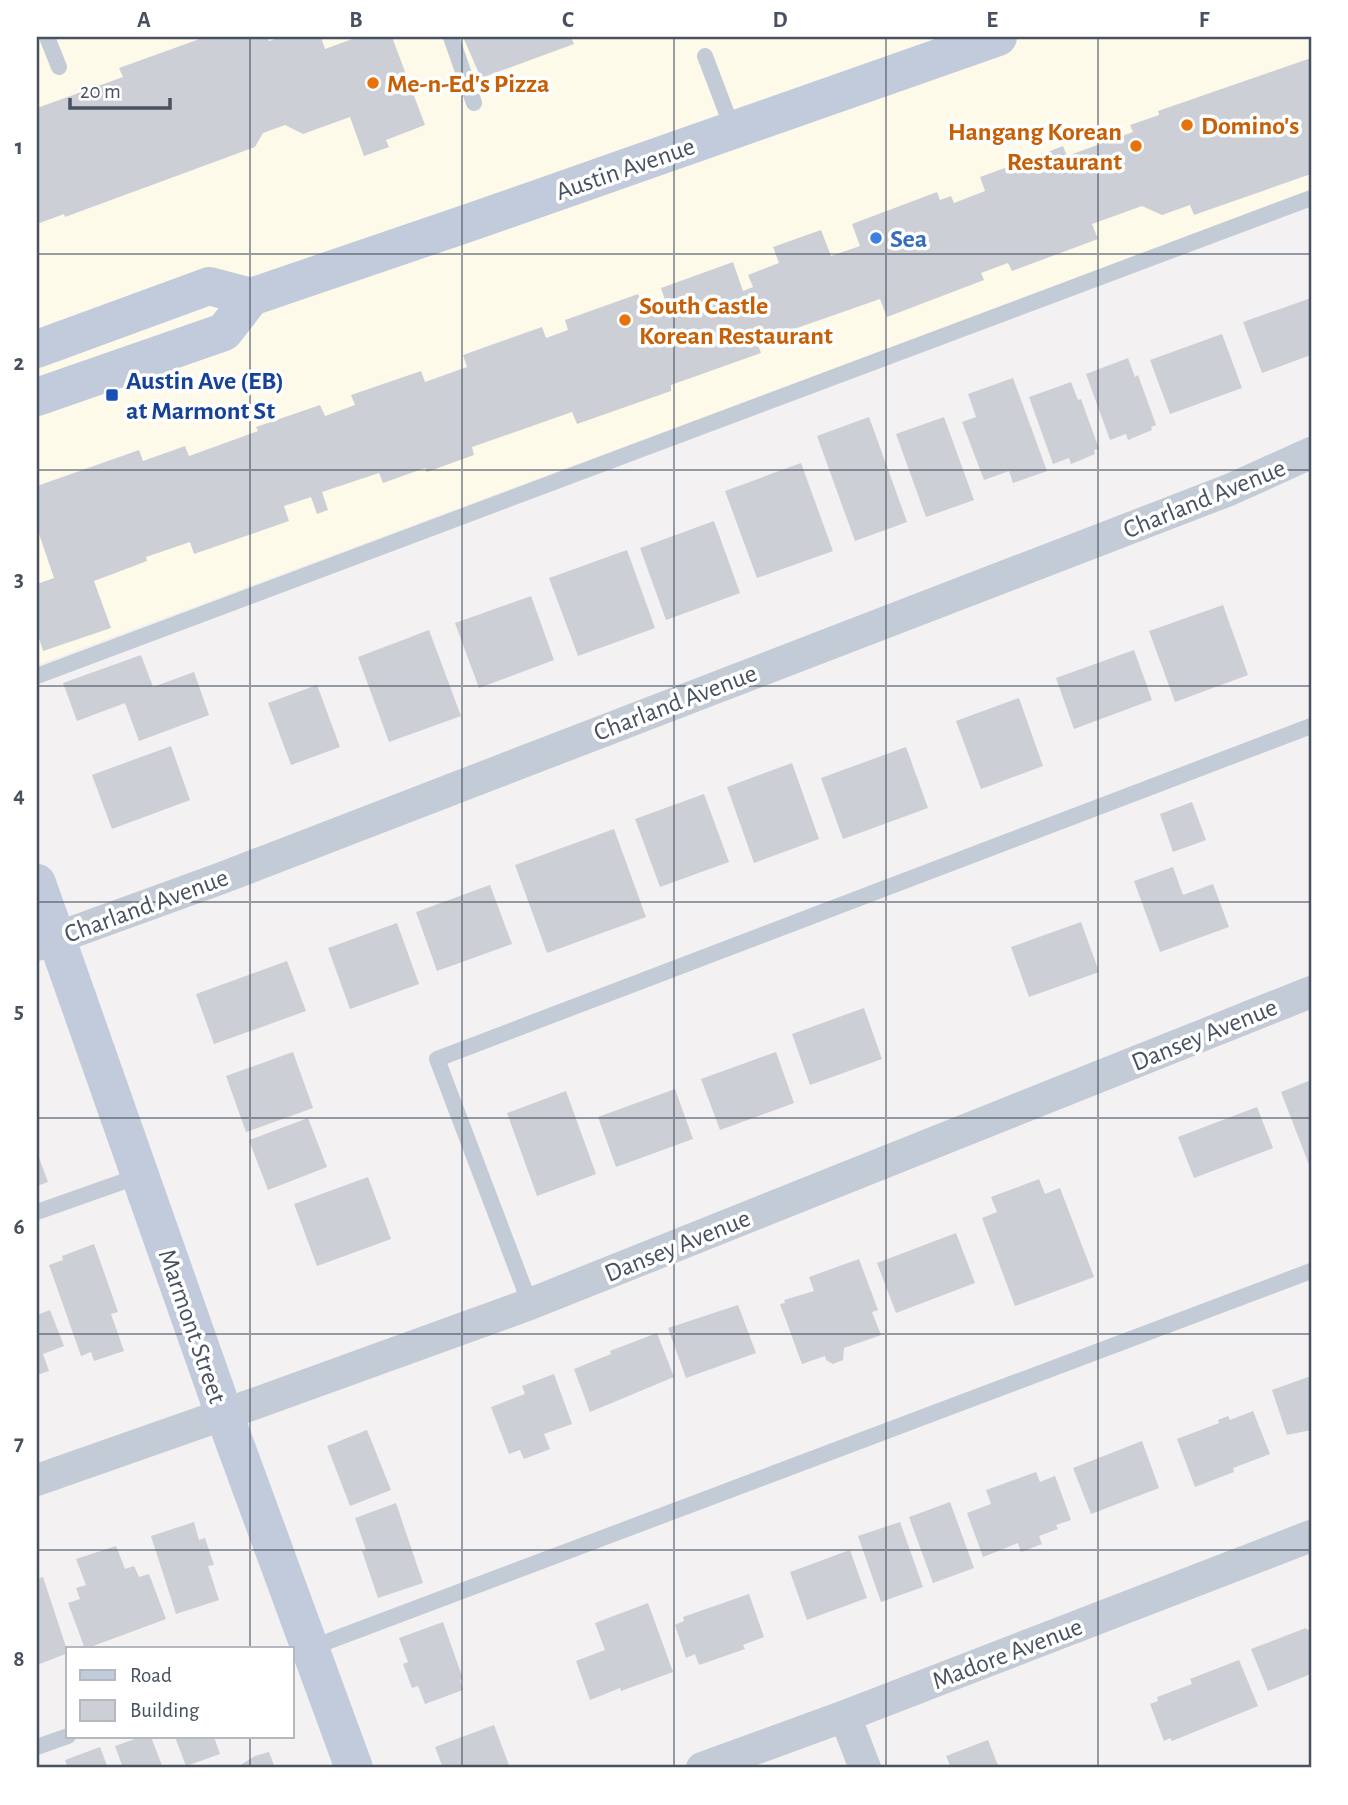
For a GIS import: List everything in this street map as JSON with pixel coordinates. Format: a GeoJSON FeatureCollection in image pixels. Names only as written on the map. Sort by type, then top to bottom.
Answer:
{"type":"FeatureCollection","features":[{"type":"Feature","properties":{"kind":"main road","name":"Austin Avenue"},"geometry":{"type":"LineString","coordinates":[[251,297],[998,37]]}},
{"type":"Feature","properties":{"kind":"main road"},"geometry":{"type":"LineString","coordinates":[[37,349],[209,286],[251,297],[224,332],[37,397]]}},
{"type":"Feature","properties":{"kind":"main road","name":"Marmont Street"},"geometry":{"type":"LineString","coordinates":[[37,883],[47,942],[139,1176],[224,1414],[301,1651],[354,1768]]}},
{"type":"Feature","properties":{"kind":"street","name":"Charland Avenue"},"geometry":{"type":"LineString","coordinates":[[47,942],[219,879],[1229,490],[1311,453]]}},
{"type":"Feature","properties":{"kind":"street","name":"Dansey Avenue"},"geometry":{"type":"LineString","coordinates":[[37,1480],[530,1304],[1311,992]]}},
{"type":"Feature","properties":{"kind":"street","name":"Madore Avenue"},"geometry":{"type":"LineString","coordinates":[[702,1768],[845,1716],[1311,1535]]}},
{"type":"Feature","properties":{"kind":"street"},"geometry":{"type":"LineString","coordinates":[[845,1716],[865,1768]]}},
{"type":"Feature","properties":{"kind":"lane"},"geometry":{"type":"LineString","coordinates":[[47,37],[59,66]]}},
{"type":"Feature","properties":{"kind":"lane"},"geometry":{"type":"LineString","coordinates":[[451,37],[474,103]]}},
{"type":"Feature","properties":{"kind":"lane"},"geometry":{"type":"LineString","coordinates":[[705,56],[733,130]]}},
{"type":"Feature","properties":{"kind":"lane"},"geometry":{"type":"LineString","coordinates":[[37,676],[1311,198]]}},
{"type":"Feature","properties":{"kind":"lane"},"geometry":{"type":"LineString","coordinates":[[530,1304],[437,1059],[1311,726]]}},
{"type":"Feature","properties":{"kind":"lane"},"geometry":{"type":"LineString","coordinates":[[37,1212],[139,1176]]}},
{"type":"Feature","properties":{"kind":"lane"},"geometry":{"type":"LineString","coordinates":[[301,1651],[1311,1271]]}},
{"type":"Feature","properties":{"kind":"lane"},"geometry":{"type":"LineString","coordinates":[[37,1747],[66,1737]]}},
{"type":"Feature","properties":{"kind":"shaded area"},"geometry":{"type":"Polygon","coordinates":[[[37,37],[1311,37],[1311,191],[37,665],[37,37]]]}},
{"type":"Feature","properties":{"kind":"building"},"geometry":{"type":"Polygon","coordinates":[[[205,37],[267,37],[269,41],[281,37],[321,37],[325,49],[358,37],[392,37],[425,125],[386,140],[389,147],[364,156],[350,117],[303,134],[285,125],[263,133],[255,147],[65,217],[64,214],[37,224],[37,108],[123,77],[119,68],[205,37]]]}},
{"type":"Feature","properties":{"kind":"building"},"geometry":{"type":"Polygon","coordinates":[[[463,37],[571,37],[574,44],[481,78],[463,37]]]}},
{"type":"Feature","properties":{"kind":"building"},"geometry":{"type":"Polygon","coordinates":[[[1311,58],[1311,174],[1194,215],[1190,205],[1162,215],[1142,206],[1092,224],[1098,239],[1012,271],[1008,263],[981,273],[984,280],[887,317],[880,299],[757,342],[761,353],[671,385],[671,391],[577,424],[572,412],[472,447],[474,455],[427,472],[425,468],[383,483],[379,473],[322,492],[328,510],[317,514],[311,497],[284,506],[289,521],[194,554],[190,542],[146,557],[147,561],[94,581],[111,628],[43,651],[37,632],[37,584],[54,578],[37,528],[37,486],[139,450],[143,461],[185,446],[189,456],[258,431],[256,427],[320,405],[325,416],[355,405],[351,395],[421,371],[425,382],[467,367],[463,355],[542,327],[546,338],[568,330],[565,320],[638,294],[644,307],[665,300],[661,288],[733,262],[743,291],[753,287],[748,275],[779,263],[773,247],[821,230],[831,256],[860,246],[852,224],[937,192],[940,200],[951,196],[954,203],[985,191],[980,177],[1013,165],[1015,171],[1037,162],[1035,157],[1063,146],[1067,156],[1133,132],[1130,125],[1159,115],[1158,111],[1311,58]]]}},
{"type":"Feature","properties":{"kind":"building"},"geometry":{"type":"Polygon","coordinates":[[[1311,298],[1311,355],[1262,373],[1243,322],[1311,298]]]}},
{"type":"Feature","properties":{"kind":"building"},"geometry":{"type":"Polygon","coordinates":[[[1222,334],[1242,388],[1170,414],[1150,360],[1222,334]]]}},
{"type":"Feature","properties":{"kind":"building"},"geometry":{"type":"Polygon","coordinates":[[[1128,358],[1135,377],[1138,375],[1156,425],[1151,427],[1152,430],[1128,440],[1126,434],[1110,440],[1086,374],[1128,358]]]}},
{"type":"Feature","properties":{"kind":"building"},"geometry":{"type":"Polygon","coordinates":[[[1013,378],[1047,471],[1013,483],[1009,471],[984,480],[962,422],[976,417],[968,394],[1013,378]]]}},
{"type":"Feature","properties":{"kind":"building"},"geometry":{"type":"Polygon","coordinates":[[[1071,382],[1078,400],[1081,399],[1099,449],[1094,450],[1095,454],[1071,464],[1069,458],[1053,464],[1029,397],[1071,382]]]}},
{"type":"Feature","properties":{"kind":"building"},"geometry":{"type":"Polygon","coordinates":[[[869,417],[907,522],[855,541],[817,436],[869,417]]]}},
{"type":"Feature","properties":{"kind":"building"},"geometry":{"type":"Polygon","coordinates":[[[944,417],[974,500],[926,517],[896,434],[944,417]]]}},
{"type":"Feature","properties":{"kind":"building"},"geometry":{"type":"Polygon","coordinates":[[[801,463],[833,551],[757,578],[725,491],[801,463]]]}},
{"type":"Feature","properties":{"kind":"building"},"geometry":{"type":"Polygon","coordinates":[[[714,521],[740,593],[666,620],[640,548],[714,521]]]}},
{"type":"Feature","properties":{"kind":"building"},"geometry":{"type":"Polygon","coordinates":[[[627,550],[655,628],[578,656],[549,578],[627,550]]]}},
{"type":"Feature","properties":{"kind":"building"},"geometry":{"type":"Polygon","coordinates":[[[531,596],[554,660],[479,688],[455,623],[531,596]]]}},
{"type":"Feature","properties":{"kind":"building"},"geometry":{"type":"Polygon","coordinates":[[[1223,605],[1248,675],[1175,702],[1149,631],[1223,605]]]}},
{"type":"Feature","properties":{"kind":"building"},"geometry":{"type":"Polygon","coordinates":[[[429,630],[461,716],[389,742],[358,657],[429,630]]]}},
{"type":"Feature","properties":{"kind":"building"},"geometry":{"type":"Polygon","coordinates":[[[1134,650],[1152,700],[1074,729],[1056,678],[1134,650]]]}},
{"type":"Feature","properties":{"kind":"building"},"geometry":{"type":"Polygon","coordinates":[[[141,655],[153,687],[194,672],[209,715],[139,741],[125,703],[77,721],[63,683],[141,655]]]}},
{"type":"Feature","properties":{"kind":"building"},"geometry":{"type":"Polygon","coordinates":[[[317,685],[340,747],[291,765],[268,703],[317,685]]]}},
{"type":"Feature","properties":{"kind":"building"},"geometry":{"type":"Polygon","coordinates":[[[1019,698],[1043,766],[981,789],[956,721],[1019,698]]]}},
{"type":"Feature","properties":{"kind":"building"},"geometry":{"type":"Polygon","coordinates":[[[171,746],[190,800],[112,829],[92,775],[171,746]]]}},
{"type":"Feature","properties":{"kind":"building"},"geometry":{"type":"Polygon","coordinates":[[[906,747],[928,808],[843,839],[821,778],[906,747]]]}},
{"type":"Feature","properties":{"kind":"building"},"geometry":{"type":"Polygon","coordinates":[[[792,763],[819,839],[754,863],[727,787],[792,763]]]}},
{"type":"Feature","properties":{"kind":"building"},"geometry":{"type":"Polygon","coordinates":[[[704,794],[729,862],[660,887],[635,819],[704,794]]]}},
{"type":"Feature","properties":{"kind":"building"},"geometry":{"type":"Polygon","coordinates":[[[1192,802],[1206,840],[1173,852],[1160,814],[1192,802]]]}},
{"type":"Feature","properties":{"kind":"building"},"geometry":{"type":"Polygon","coordinates":[[[614,829],[646,917],[547,953],[515,865],[614,829]]]}},
{"type":"Feature","properties":{"kind":"building"},"geometry":{"type":"Polygon","coordinates":[[[1173,867],[1183,895],[1213,884],[1229,927],[1160,952],[1134,881],[1173,867]]]}},
{"type":"Feature","properties":{"kind":"building"},"geometry":{"type":"Polygon","coordinates":[[[490,885],[512,944],[437,971],[416,912],[490,885]]]}},
{"type":"Feature","properties":{"kind":"building"},"geometry":{"type":"Polygon","coordinates":[[[1081,922],[1099,972],[1029,997],[1011,947],[1081,922]]]}},
{"type":"Feature","properties":{"kind":"building"},"geometry":{"type":"Polygon","coordinates":[[[397,923],[419,984],[350,1009],[328,948],[397,923]]]}},
{"type":"Feature","properties":{"kind":"building"},"geometry":{"type":"Polygon","coordinates":[[[287,961],[306,1011],[214,1044],[196,994],[287,961]]]}},
{"type":"Feature","properties":{"kind":"building"},"geometry":{"type":"Polygon","coordinates":[[[864,1008],[882,1059],[810,1085],[792,1034],[864,1008]]]}},
{"type":"Feature","properties":{"kind":"building"},"geometry":{"type":"Polygon","coordinates":[[[293,1052],[313,1108],[246,1132],[226,1076],[293,1052]]]}},
{"type":"Feature","properties":{"kind":"building"},"geometry":{"type":"Polygon","coordinates":[[[776,1052],[794,1103],[720,1130],[701,1079],[776,1052]]]}},
{"type":"Feature","properties":{"kind":"building"},"geometry":{"type":"Polygon","coordinates":[[[1311,1080],[1311,1170],[1281,1092],[1311,1080]]]}},
{"type":"Feature","properties":{"kind":"building"},"geometry":{"type":"Polygon","coordinates":[[[675,1089],[693,1139],[616,1167],[598,1117],[675,1089]]]}},
{"type":"Feature","properties":{"kind":"building"},"geometry":{"type":"Polygon","coordinates":[[[566,1091],[596,1174],[537,1196],[507,1113],[566,1091]]]}},
{"type":"Feature","properties":{"kind":"building"},"geometry":{"type":"Polygon","coordinates":[[[1257,1107],[1273,1148],[1194,1178],[1178,1137],[1257,1107]]]}},
{"type":"Feature","properties":{"kind":"building"},"geometry":{"type":"Polygon","coordinates":[[[308,1118],[327,1167],[268,1190],[249,1140],[308,1118]]]}},
{"type":"Feature","properties":{"kind":"building"},"geometry":{"type":"Polygon","coordinates":[[[37,1152],[48,1182],[37,1186],[37,1152]]]}},
{"type":"Feature","properties":{"kind":"building"},"geometry":{"type":"Polygon","coordinates":[[[368,1177],[391,1239],[317,1266],[294,1204],[368,1177]]]}},
{"type":"Feature","properties":{"kind":"building"},"geometry":{"type":"Polygon","coordinates":[[[1039,1179],[1045,1194],[1060,1188],[1094,1277],[1015,1306],[982,1218],[997,1212],[991,1197],[1039,1179]]]}},
{"type":"Feature","properties":{"kind":"building"},"geometry":{"type":"Polygon","coordinates":[[[956,1233],[975,1283],[896,1313],[877,1263],[956,1233]]]}},
{"type":"Feature","properties":{"kind":"building"},"geometry":{"type":"Polygon","coordinates":[[[94,1244],[118,1312],[111,1314],[124,1351],[94,1361],[91,1352],[81,1356],[49,1265],[63,1260],[62,1256],[94,1244]]]}},
{"type":"Feature","properties":{"kind":"building"},"geometry":{"type":"Polygon","coordinates":[[[859,1259],[878,1310],[872,1312],[881,1335],[844,1348],[843,1360],[833,1364],[826,1360],[825,1356],[802,1364],[780,1304],[785,1303],[784,1300],[814,1291],[809,1277],[859,1259]]]}},
{"type":"Feature","properties":{"kind":"building"},"geometry":{"type":"Polygon","coordinates":[[[738,1305],[756,1353],[686,1378],[668,1328],[738,1305]]]}},
{"type":"Feature","properties":{"kind":"building"},"geometry":{"type":"Polygon","coordinates":[[[50,1310],[64,1346],[43,1354],[49,1371],[37,1375],[37,1315],[50,1310]]]}},
{"type":"Feature","properties":{"kind":"building"},"geometry":{"type":"Polygon","coordinates":[[[657,1333],[674,1377],[590,1412],[574,1369],[611,1354],[610,1351],[657,1333]]]}},
{"type":"Feature","properties":{"kind":"building"},"geometry":{"type":"Polygon","coordinates":[[[554,1374],[572,1424],[544,1434],[550,1449],[524,1459],[520,1450],[509,1454],[491,1407],[525,1394],[522,1386],[554,1374]]]}},
{"type":"Feature","properties":{"kind":"building"},"geometry":{"type":"Polygon","coordinates":[[[1311,1376],[1311,1430],[1287,1435],[1272,1390],[1311,1376]]]}},
{"type":"Feature","properties":{"kind":"building"},"geometry":{"type":"Polygon","coordinates":[[[1253,1411],[1270,1454],[1195,1487],[1177,1439],[1219,1423],[1218,1420],[1228,1416],[1230,1420],[1253,1411]]]}},
{"type":"Feature","properties":{"kind":"building"},"geometry":{"type":"Polygon","coordinates":[[[367,1430],[391,1490],[350,1506],[327,1446],[367,1430]]]}},
{"type":"Feature","properties":{"kind":"building"},"geometry":{"type":"Polygon","coordinates":[[[1142,1441],[1159,1488],[1091,1514],[1073,1468],[1142,1441]]]}},
{"type":"Feature","properties":{"kind":"building"},"geometry":{"type":"Polygon","coordinates":[[[1036,1472],[1040,1482],[1055,1476],[1071,1520],[1056,1525],[1058,1529],[1039,1536],[1042,1544],[1021,1552],[1018,1543],[983,1557],[967,1513],[991,1504],[986,1490],[1036,1472]]]}},
{"type":"Feature","properties":{"kind":"building"},"geometry":{"type":"Polygon","coordinates":[[[950,1502],[974,1568],[933,1583],[909,1517],[950,1502]]]}},
{"type":"Feature","properties":{"kind":"building"},"geometry":{"type":"Polygon","coordinates":[[[396,1503],[423,1583],[378,1598],[362,1551],[366,1550],[355,1518],[396,1503]]]}},
{"type":"Feature","properties":{"kind":"building"},"geometry":{"type":"Polygon","coordinates":[[[194,1522],[199,1540],[205,1538],[214,1565],[208,1566],[219,1600],[176,1614],[151,1536],[194,1522]]]}},
{"type":"Feature","properties":{"kind":"building"},"geometry":{"type":"Polygon","coordinates":[[[900,1522],[923,1587],[881,1602],[858,1536],[900,1522]]]}},
{"type":"Feature","properties":{"kind":"building"},"geometry":{"type":"Polygon","coordinates":[[[116,1546],[125,1569],[134,1566],[139,1577],[149,1574],[166,1619],[84,1647],[68,1603],[80,1599],[76,1588],[86,1585],[76,1559],[116,1546]]]}},
{"type":"Feature","properties":{"kind":"building"},"geometry":{"type":"Polygon","coordinates":[[[850,1550],[867,1598],[807,1620],[790,1572],[850,1550]]]}},
{"type":"Feature","properties":{"kind":"building"},"geometry":{"type":"Polygon","coordinates":[[[43,1577],[66,1647],[66,1654],[37,1665],[37,1579],[43,1577]]]}},
{"type":"Feature","properties":{"kind":"building"},"geometry":{"type":"Polygon","coordinates":[[[749,1594],[764,1637],[743,1645],[745,1649],[699,1665],[695,1654],[686,1658],[675,1625],[684,1621],[683,1617],[749,1594]]]}},
{"type":"Feature","properties":{"kind":"building"},"geometry":{"type":"Polygon","coordinates":[[[648,1603],[673,1672],[590,1700],[576,1661],[605,1650],[595,1623],[648,1603]]]}},
{"type":"Feature","properties":{"kind":"building"},"geometry":{"type":"Polygon","coordinates":[[[443,1622],[463,1679],[460,1680],[463,1690],[425,1704],[418,1686],[412,1688],[403,1664],[408,1662],[399,1638],[443,1622]]]}},
{"type":"Feature","properties":{"kind":"building"},"geometry":{"type":"Polygon","coordinates":[[[1306,1628],[1311,1629],[1311,1674],[1268,1691],[1251,1649],[1306,1628]]]}},
{"type":"Feature","properties":{"kind":"building"},"geometry":{"type":"Polygon","coordinates":[[[1239,1660],[1258,1706],[1172,1741],[1170,1738],[1164,1741],[1150,1704],[1158,1701],[1157,1697],[1192,1684],[1190,1679],[1239,1660]]]}},
{"type":"Feature","properties":{"kind":"building"},"geometry":{"type":"Polygon","coordinates":[[[494,1725],[510,1768],[443,1768],[435,1747],[494,1725]]]}},
{"type":"Feature","properties":{"kind":"building"},"geometry":{"type":"Polygon","coordinates":[[[138,1738],[151,1738],[163,1768],[123,1768],[115,1746],[138,1738]]]}},
{"type":"Feature","properties":{"kind":"building"},"geometry":{"type":"Polygon","coordinates":[[[175,1738],[214,1738],[220,1754],[186,1766],[175,1738]]]}},
{"type":"Feature","properties":{"kind":"building"},"geometry":{"type":"Polygon","coordinates":[[[988,1740],[999,1768],[951,1768],[946,1756],[988,1740]]]}},
{"type":"Feature","properties":{"kind":"building"},"geometry":{"type":"Polygon","coordinates":[[[100,1747],[108,1768],[68,1768],[65,1760],[100,1747]]]}},
{"type":"Feature","properties":{"kind":"building"},"geometry":{"type":"Polygon","coordinates":[[[269,1752],[275,1768],[236,1768],[255,1756],[269,1752]]]}},
{"type":"Feature","properties":{"kind":"place","name":"Me-n-Ed's Pizza"},"geometry":{"type":"Point","coordinates":[373,83]}},
{"type":"Feature","properties":{"kind":"place","name":"Domino's"},"geometry":{"type":"Point","coordinates":[1187,125]}},
{"type":"Feature","properties":{"kind":"place","name":"Hangang Korean Restaurant"},"geometry":{"type":"Point","coordinates":[1136,146]}},
{"type":"Feature","properties":{"kind":"place","name":"Sea"},"geometry":{"type":"Point","coordinates":[876,238]}},
{"type":"Feature","properties":{"kind":"place","name":"South Castle Korean Restaurant"},"geometry":{"type":"Point","coordinates":[625,320]}},
{"type":"Feature","properties":{"kind":"place","name":"Austin Ave (EB) at Marmont St"},"geometry":{"type":"Point","coordinates":[112,395]}}]}
